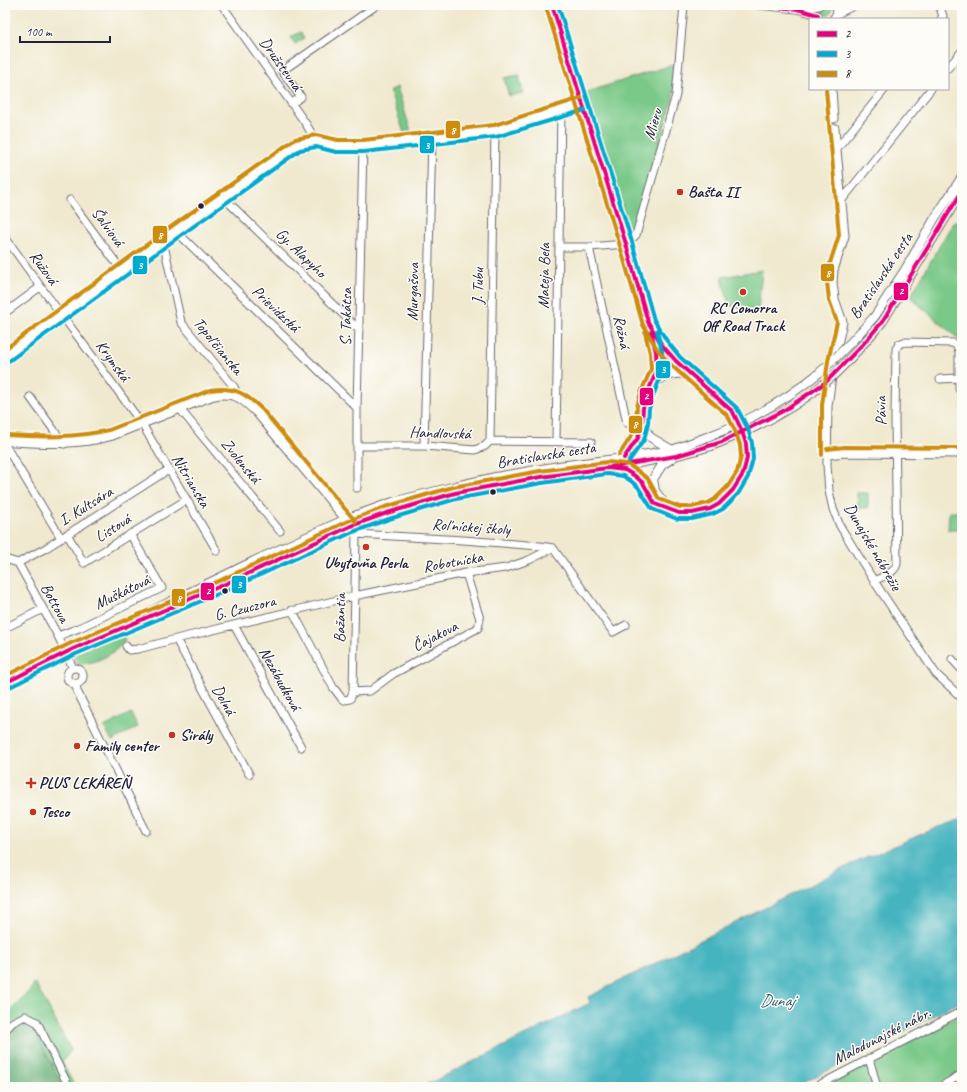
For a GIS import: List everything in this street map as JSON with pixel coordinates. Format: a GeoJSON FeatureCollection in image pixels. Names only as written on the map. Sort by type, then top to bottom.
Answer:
{"type":"FeatureCollection","features":[{"type":"Feature","properties":{"kind":"main road","name":"Bratislavská cesta"},"geometry":{"type":"LineString","coordinates":[[5,684],[73,649],[223,585],[393,502],[463,484],[559,466],[674,453],[732,426],[780,401],[820,373],[875,316],[962,177]]}},
{"type":"Feature","properties":{"kind":"main road","name":"Bratislavská cesta"},"geometry":{"type":"LineString","coordinates":[[348,523],[455,493],[518,480],[608,468],[711,446],[783,411],[826,382],[882,321],[962,191]]}},
{"type":"Feature","properties":{"kind":"main road"},"geometry":{"type":"LineString","coordinates":[[608,468],[625,470],[635,476],[643,483],[655,504],[674,512],[698,512],[714,507],[729,495],[737,486],[743,474],[746,463],[746,444],[737,418],[733,412],[695,378],[679,374],[668,375],[656,383],[646,394],[642,423],[638,438],[624,458]]}},
{"type":"Feature","properties":{"kind":"main road"},"geometry":{"type":"LineString","coordinates":[[5,441],[64,444],[96,440],[142,424],[203,399],[219,395],[231,395],[239,397],[257,413],[348,523]]}},
{"type":"Feature","properties":{"kind":"main road"},"geometry":{"type":"LineString","coordinates":[[642,423],[650,437],[674,453],[662,465],[653,479],[655,491],[668,509]]}},
{"type":"Feature","properties":{"kind":"street","name":"Družstevná"},"geometry":{"type":"LineString","coordinates":[[222,5],[292,103],[312,132],[316,141]]}},
{"type":"Feature","properties":{"kind":"street"},"geometry":{"type":"LineString","coordinates":[[292,103],[301,97],[282,71],[377,5]]}},
{"type":"Feature","properties":{"kind":"street"},"geometry":{"type":"LineString","coordinates":[[552,5],[626,244],[656,352],[657,370],[646,394]]}},
{"type":"Feature","properties":{"kind":"street","name":"Mieru"},"geometry":{"type":"LineString","coordinates":[[626,244],[636,235],[676,95],[684,5]]}},
{"type":"Feature","properties":{"kind":"street"},"geometry":{"type":"LineString","coordinates":[[758,5],[797,8],[819,5],[818,10],[821,18]]}},
{"type":"Feature","properties":{"kind":"street"},"geometry":{"type":"LineString","coordinates":[[835,16],[838,9],[836,5]]}},
{"type":"Feature","properties":{"kind":"street"},"geometry":{"type":"LineString","coordinates":[[835,16],[855,5]]}},
{"type":"Feature","properties":{"kind":"street"},"geometry":{"type":"LineString","coordinates":[[939,5],[943,16],[942,18]]}},
{"type":"Feature","properties":{"kind":"street"},"geometry":{"type":"LineString","coordinates":[[797,8],[821,18]]}},
{"type":"Feature","properties":{"kind":"street"},"geometry":{"type":"LineString","coordinates":[[949,67],[962,51]]}},
{"type":"Feature","properties":{"kind":"street"},"geometry":{"type":"LineString","coordinates":[[832,90],[834,119]]}},
{"type":"Feature","properties":{"kind":"street"},"geometry":{"type":"LineString","coordinates":[[838,146],[884,90]]}},
{"type":"Feature","properties":{"kind":"street"},"geometry":{"type":"LineString","coordinates":[[842,200],[930,90]]}},
{"type":"Feature","properties":{"kind":"street"},"geometry":{"type":"LineString","coordinates":[[5,356],[298,144],[316,141],[337,146],[363,146],[495,131],[583,104]]}},
{"type":"Feature","properties":{"kind":"street","name":"Mateja Bela"},"geometry":{"type":"LineString","coordinates":[[556,441],[562,110]]}},
{"type":"Feature","properties":{"kind":"street","name":"Dunajské nábrežie"},"geometry":{"type":"LineString","coordinates":[[835,128],[838,146],[845,236],[834,270],[833,282],[835,299],[843,322],[834,362],[827,419],[827,481],[833,509],[845,534],[874,581],[936,674],[962,698]]}},
{"type":"Feature","properties":{"kind":"street","name":"J. Tubu"},"geometry":{"type":"LineString","coordinates":[[490,441],[495,131]]}},
{"type":"Feature","properties":{"kind":"street","name":"Murgašova"},"geometry":{"type":"LineString","coordinates":[[424,446],[432,138]]}},
{"type":"Feature","properties":{"kind":"street","name":"S. Takátsa"},"geometry":{"type":"LineString","coordinates":[[357,488],[357,408],[363,146]]}},
{"type":"Feature","properties":{"kind":"street","name":"Gy. Alapyho"},"geometry":{"type":"LineString","coordinates":[[223,197],[359,330]]}},
{"type":"Feature","properties":{"kind":"street","name":"Šalviová"},"geometry":{"type":"LineString","coordinates":[[70,200],[122,271]]}},
{"type":"Feature","properties":{"kind":"street","name":"Prievidzská"},"geometry":{"type":"LineString","coordinates":[[176,231],[357,408]]}},
{"type":"Feature","properties":{"kind":"street","name":"Ružová"},"geometry":{"type":"LineString","coordinates":[[5,237],[62,316]]}},
{"type":"Feature","properties":{"kind":"street","name":"Topoľčianska"},"geometry":{"type":"LineString","coordinates":[[163,241],[181,322],[234,387],[239,397]]}},
{"type":"Feature","properties":{"kind":"street"},"geometry":{"type":"LineString","coordinates":[[559,247],[589,247],[626,244]]}},
{"type":"Feature","properties":{"kind":"street","name":"Rožná"},"geometry":{"type":"LineString","coordinates":[[589,247],[627,423]]}},
{"type":"Feature","properties":{"kind":"street"},"geometry":{"type":"LineString","coordinates":[[5,313],[40,287]]}},
{"type":"Feature","properties":{"kind":"street","name":"Krymská"},"geometry":{"type":"LineString","coordinates":[[62,316],[142,424]]}},
{"type":"Feature","properties":{"kind":"street"},"geometry":{"type":"LineString","coordinates":[[648,322],[662,345],[676,361],[695,378]]}},
{"type":"Feature","properties":{"kind":"street","name":"Pávia"},"geometry":{"type":"LineString","coordinates":[[874,581],[890,574],[896,569],[897,564],[895,351],[897,346],[904,342],[953,343],[957,346],[959,351],[960,389]]}},
{"type":"Feature","properties":{"kind":"street"},"geometry":{"type":"LineString","coordinates":[[657,370],[676,361]]}},
{"type":"Feature","properties":{"kind":"street"},"geometry":{"type":"LineString","coordinates":[[668,375],[676,361]]}},
{"type":"Feature","properties":{"kind":"street"},"geometry":{"type":"LineString","coordinates":[[940,379],[959,378]]}},
{"type":"Feature","properties":{"kind":"street"},"geometry":{"type":"LineString","coordinates":[[30,397],[64,444]]}},
{"type":"Feature","properties":{"kind":"street","name":"Zvolenská"},"geometry":{"type":"LineString","coordinates":[[180,408],[280,532]]}},
{"type":"Feature","properties":{"kind":"street","name":"Nitrianska"},"geometry":{"type":"LineString","coordinates":[[142,424],[217,551]]}},
{"type":"Feature","properties":{"kind":"street","name":"Handlovská"},"geometry":{"type":"LineString","coordinates":[[357,446],[424,446],[475,450],[486,446],[490,441],[591,442]]}},
{"type":"Feature","properties":{"kind":"street"},"geometry":{"type":"LineString","coordinates":[[5,445],[64,536]]}},
{"type":"Feature","properties":{"kind":"street"},"geometry":{"type":"LineString","coordinates":[[828,454],[962,454]]}},
{"type":"Feature","properties":{"kind":"street","name":"I. Kultsára"},"geometry":{"type":"LineString","coordinates":[[18,563],[46,548],[168,470]]}},
{"type":"Feature","properties":{"kind":"street","name":"Listová"},"geometry":{"type":"LineString","coordinates":[[64,536],[84,563],[186,500]]}},
{"type":"Feature","properties":{"kind":"street"},"geometry":{"type":"LineString","coordinates":[[348,523],[356,534]]}},
{"type":"Feature","properties":{"kind":"street","name":"Muškátová"},"geometry":{"type":"LineString","coordinates":[[58,636],[79,628],[162,588],[130,534]]}},
{"type":"Feature","properties":{"kind":"street","name":"Roľníckej školy"},"geometry":{"type":"LineString","coordinates":[[356,534],[463,540],[554,548]]}},
{"type":"Feature","properties":{"kind":"street","name":"Bažantia"},"geometry":{"type":"LineString","coordinates":[[353,692],[356,534]]}},
{"type":"Feature","properties":{"kind":"street"},"geometry":{"type":"LineString","coordinates":[[554,548],[613,632],[626,625]]}},
{"type":"Feature","properties":{"kind":"street","name":"Robotnícka"},"geometry":{"type":"LineString","coordinates":[[354,596],[466,573],[506,568],[524,562],[554,548]]}},
{"type":"Feature","properties":{"kind":"street"},"geometry":{"type":"LineString","coordinates":[[5,559],[18,563]]}},
{"type":"Feature","properties":{"kind":"street","name":"Bottova"},"geometry":{"type":"LineString","coordinates":[[18,563],[58,636],[72,668]]}},
{"type":"Feature","properties":{"kind":"street","name":"Čajakova"},"geometry":{"type":"LineString","coordinates":[[353,692],[370,691],[393,674],[478,628],[480,619],[466,573]]}},
{"type":"Feature","properties":{"kind":"street","name":"G. Czuczora"},"geometry":{"type":"LineString","coordinates":[[126,646],[130,650],[144,648],[292,610],[354,596]]}},
{"type":"Feature","properties":{"kind":"street"},"geometry":{"type":"LineString","coordinates":[[5,628],[43,609]]}},
{"type":"Feature","properties":{"kind":"street"},"geometry":{"type":"LineString","coordinates":[[292,610],[333,687],[342,699],[347,700],[352,697],[353,692]]}},
{"type":"Feature","properties":{"kind":"street","name":"Nezábudková"},"geometry":{"type":"LineString","coordinates":[[234,625],[301,747]]}},
{"type":"Feature","properties":{"kind":"street","name":"Dolná"},"geometry":{"type":"LineString","coordinates":[[176,639],[249,774]]}},
{"type":"Feature","properties":{"kind":"street"},"geometry":{"type":"LineString","coordinates":[[952,659],[962,670]]}},
{"type":"Feature","properties":{"kind":"street"},"geometry":{"type":"LineString","coordinates":[[72,668],[78,669],[82,674],[81,679],[76,683],[72,683],[68,678],[68,672],[72,668]]}},
{"type":"Feature","properties":{"kind":"street"},"geometry":{"type":"LineString","coordinates":[[76,683],[77,691],[146,831]]}},
{"type":"Feature","properties":{"kind":"street","name":"Malodunajské nábr."},"geometry":{"type":"LineString","coordinates":[[815,1087],[962,1011]]}},
{"type":"Feature","properties":{"kind":"street"},"geometry":{"type":"LineString","coordinates":[[5,1030],[13,1022],[25,1016],[36,1022],[69,1087]]}},
{"type":"Feature","properties":{"kind":"street"},"geometry":{"type":"LineString","coordinates":[[870,1058],[877,1087]]}},
{"type":"Feature","properties":{"kind":"street"},"geometry":{"type":"LineString","coordinates":[[940,1087],[962,1074]]}},
{"type":"Feature","properties":{"kind":"green space"},"geometry":{"type":"Polygon","coordinates":[[[827,5],[832,10],[827,15],[822,10],[827,5]]]}},
{"type":"Feature","properties":{"kind":"green space"},"geometry":{"type":"Polygon","coordinates":[[[301,32],[304,38],[295,44],[291,37],[301,32]]]}},
{"type":"Feature","properties":{"kind":"green space"},"geometry":{"type":"Polygon","coordinates":[[[678,63],[672,102],[636,220],[634,225],[630,227],[627,224],[587,92],[678,63]]]}},
{"type":"Feature","properties":{"kind":"green space"},"geometry":{"type":"Polygon","coordinates":[[[519,75],[523,93],[509,96],[504,78],[519,75]]]}},
{"type":"Feature","properties":{"kind":"green space"},"geometry":{"type":"Polygon","coordinates":[[[397,87],[412,135],[405,136],[390,91],[397,87]]]}},
{"type":"Feature","properties":{"kind":"green space"},"geometry":{"type":"Polygon","coordinates":[[[954,221],[962,224],[962,342],[910,297],[954,221]]]}},
{"type":"Feature","properties":{"kind":"green space","name":"RC Comorra Off Road Track"},"geometry":{"type":"Polygon","coordinates":[[[762,270],[758,310],[729,306],[722,277],[762,270]]]}},
{"type":"Feature","properties":{"kind":"green space"},"geometry":{"type":"Polygon","coordinates":[[[857,493],[868,493],[868,508],[858,508],[857,493]]]}},
{"type":"Feature","properties":{"kind":"green space"},"geometry":{"type":"Polygon","coordinates":[[[949,512],[961,512],[961,530],[948,530],[949,512]]]}},
{"type":"Feature","properties":{"kind":"green space"},"geometry":{"type":"Polygon","coordinates":[[[120,633],[125,638],[122,643],[113,652],[100,659],[93,662],[80,664],[72,656],[120,633]]]}},
{"type":"Feature","properties":{"kind":"green space"},"geometry":{"type":"Polygon","coordinates":[[[131,713],[138,727],[112,741],[104,727],[131,713]]]}},
{"type":"Feature","properties":{"kind":"green space"},"geometry":{"type":"Polygon","coordinates":[[[35,983],[71,1050],[62,1062],[75,1087],[63,1087],[32,1026],[17,1024],[5,1035],[5,1016],[26,995],[35,983]]]}},
{"type":"Feature","properties":{"kind":"green space"},"geometry":{"type":"Polygon","coordinates":[[[962,1014],[962,1087],[820,1087],[962,1014]]]}},
{"type":"Feature","properties":{"kind":"green space"},"geometry":{"type":"Polygon","coordinates":[[[17,1024],[32,1026],[63,1087],[5,1087],[5,1035],[17,1024]]]}},
{"type":"Feature","properties":{"kind":"water","name":"Dunaj"},"geometry":{"type":"Polygon","coordinates":[[[962,819],[962,1001],[796,1087],[415,1087],[421,1085],[424,1086],[590,1003],[588,997],[852,864],[938,827],[962,819]]]}},
{"type":"Feature","properties":{"kind":"transit line","name":"2"},"geometry":{"type":"LineString","coordinates":[[5,683],[73,649],[223,585],[351,526],[387,513],[455,493],[541,477],[607,468],[625,470],[635,476],[643,483],[655,504],[679,513],[692,513],[710,509],[719,504],[733,490],[743,474],[747,458],[746,444],[742,431],[733,412],[676,361],[662,345],[648,322],[626,244],[552,5]]}},
{"type":"Feature","properties":{"kind":"transit line","name":"3"},"geometry":{"type":"LineString","coordinates":[[8,688],[76,654],[225,591],[353,532],[389,519],[456,499],[542,483],[607,474],[623,476],[631,481],[638,487],[652,509],[677,519],[692,519],[713,514],[723,509],[738,494],[748,477],[753,459],[752,443],[748,429],[737,408],[680,357],[667,341],[654,320],[632,242],[558,5]]}},
{"type":"Feature","properties":{"kind":"transit line","name":"2"},"geometry":{"type":"LineString","coordinates":[[758,5],[797,9],[818,15]]}},
{"type":"Feature","properties":{"kind":"transit line","name":"8"},"geometry":{"type":"LineString","coordinates":[[5,676],[71,643],[221,580],[348,521],[385,507],[453,487],[540,471],[607,462],[627,464],[648,479],[659,499],[680,507],[691,507],[708,503],[715,499],[728,486],[737,472],[741,457],[740,445],[736,433],[728,416],[671,365],[657,349],[643,325],[546,7]]}},
{"type":"Feature","properties":{"kind":"transit line","name":"8"},"geometry":{"type":"LineString","coordinates":[[822,455],[822,405],[828,361],[837,322],[829,300],[827,282],[828,269],[839,235],[826,90]]}},
{"type":"Feature","properties":{"kind":"transit line","name":"8"},"geometry":{"type":"LineString","coordinates":[[5,349],[172,226],[295,139],[316,135],[338,140],[363,140],[494,125],[581,98]]}},
{"type":"Feature","properties":{"kind":"transit line","name":"3"},"geometry":{"type":"LineString","coordinates":[[9,361],[300,150],[316,147],[336,152],[364,152],[496,137],[585,110]]}},
{"type":"Feature","properties":{"kind":"transit line","name":"2"},"geometry":{"type":"LineString","coordinates":[[611,467],[676,456],[722,442],[783,411],[826,382],[883,321],[962,191]]}},
{"type":"Feature","properties":{"kind":"transit line","name":"3"},"geometry":{"type":"LineString","coordinates":[[629,461],[644,440],[648,424],[649,409],[663,371],[662,351],[657,331]]}},
{"type":"Feature","properties":{"kind":"transit line","name":"2"},"geometry":{"type":"LineString","coordinates":[[624,458],[638,438],[642,423],[643,408],[657,370],[656,352],[651,332]]}},
{"type":"Feature","properties":{"kind":"transit line","name":"8"},"geometry":{"type":"LineString","coordinates":[[619,455],[632,435],[636,422],[637,406],[641,392],[651,369],[650,353],[645,333]]}},
{"type":"Feature","properties":{"kind":"transit line","name":"8"},"geometry":{"type":"LineString","coordinates":[[5,435],[58,436],[96,433],[109,430],[210,390],[233,390],[244,395],[262,409],[356,522]]}},
{"type":"Feature","properties":{"kind":"transit line","name":"8"},"geometry":{"type":"LineString","coordinates":[[827,449],[845,447],[962,448]]}},
{"type":"Feature","properties":{"kind":"place","name":"Bašta II"},"geometry":{"type":"Point","coordinates":[680,192]}},
{"type":"Feature","properties":{"kind":"place","name":"RC Comorra Off Road Track"},"geometry":{"type":"Point","coordinates":[743,292]}},
{"type":"Feature","properties":{"kind":"place","name":"Ubytovňa Perla"},"geometry":{"type":"Point","coordinates":[366,547]}},
{"type":"Feature","properties":{"kind":"place","name":"Sirály"},"geometry":{"type":"Point","coordinates":[172,735]}},
{"type":"Feature","properties":{"kind":"place","name":"Family center"},"geometry":{"type":"Point","coordinates":[77,746]}},
{"type":"Feature","properties":{"kind":"place","name":"PLUS LEKÁREŇ"},"geometry":{"type":"Point","coordinates":[31,783]}},
{"type":"Feature","properties":{"kind":"place","name":"Tesco"},"geometry":{"type":"Point","coordinates":[33,812]}}]}
